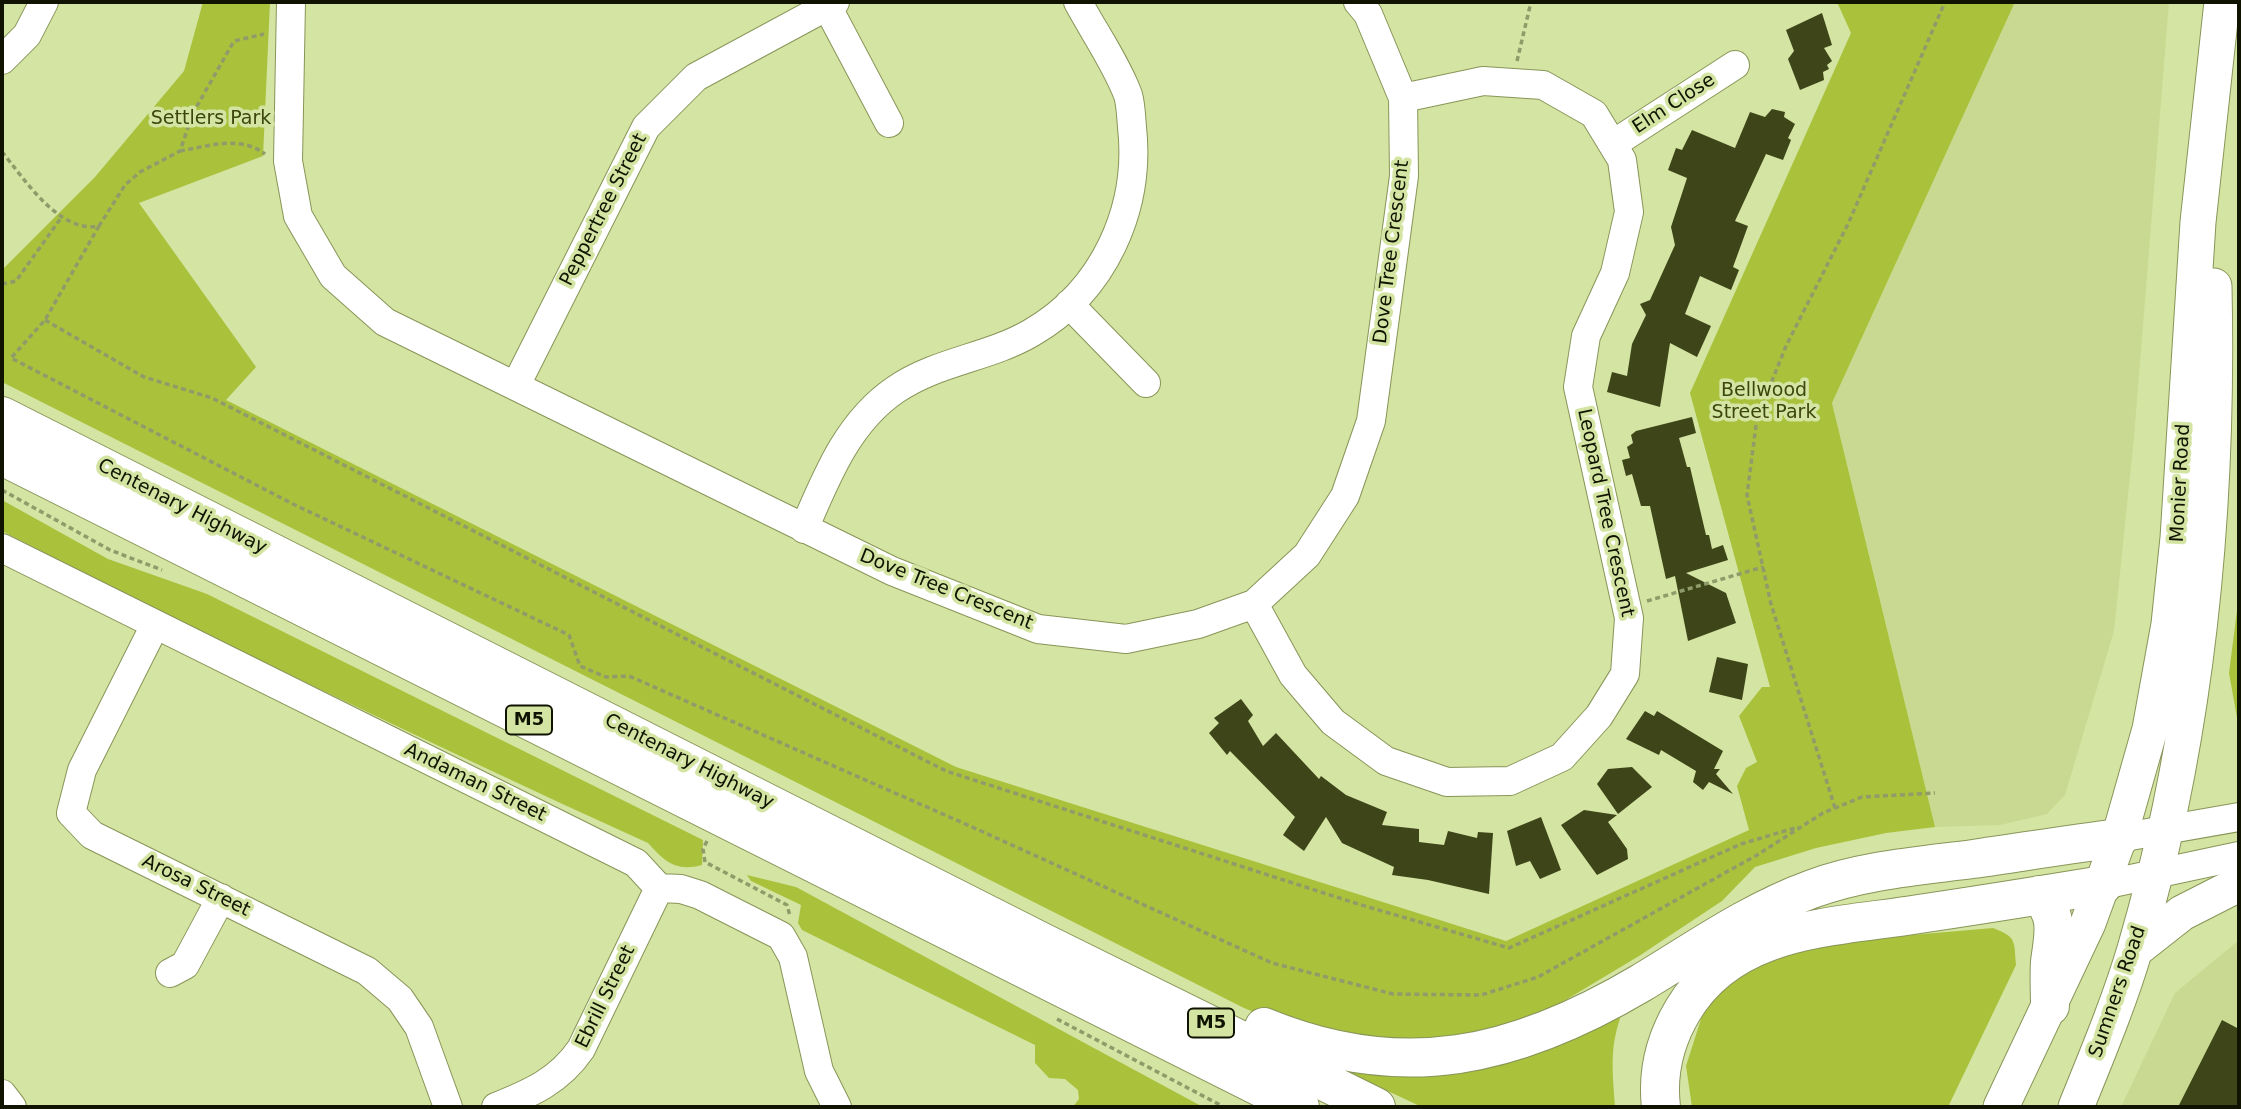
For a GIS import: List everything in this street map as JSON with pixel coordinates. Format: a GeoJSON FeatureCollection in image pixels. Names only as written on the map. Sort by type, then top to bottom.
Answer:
{"type":"FeatureCollection","features":[{"type":"Feature","properties":{"kind":"highway","name":"Centenary Highway"},"geometry":{"type":"LineString","coordinates":[[2,416],[1044,943],[1376,1107]]}},
{"type":"Feature","properties":{"kind":"highway","name":"Centenary Highway"},"geometry":{"type":"LineString","coordinates":[[2,456],[1300,1107]]}},
{"type":"Feature","properties":{"kind":"highway"},"geometry":{"type":"LineString","coordinates":[[1044,943],[1075,939],[1239,1016],[1326,1048],[1384,1056],[1444,1056],[1497,1048],[1552,1029],[1617,997],[1786,900],[1833,882],[1880,871],[2119,838]]}},
{"type":"Feature","properties":{"kind":"highway"},"geometry":{"type":"LineString","coordinates":[[1661,1107],[1662,1062],[1678,1019],[1701,984],[1750,947],[1767,940],[1816,929],[2103,885]]}},
{"type":"Feature","properties":{"kind":"highway"},"geometry":{"type":"LineString","coordinates":[[2039,895],[2050,910],[2055,930],[2050,963],[2050,1006]]}},
{"type":"Feature","properties":{"kind":"highway"},"geometry":{"type":"LineString","coordinates":[[1229,1072],[1241,1097],[1261,1107]]}},
{"type":"Feature","properties":{"kind":"main road","name":"Monier Road"},"geometry":{"type":"LineString","coordinates":[[2119,838],[2150,729],[2169,624],[2178,538],[2198,222],[2222,2]]}},
{"type":"Feature","properties":{"kind":"main road","name":"Monier Road"},"geometry":{"type":"LineString","coordinates":[[2164,830],[2187,724],[2207,559],[2216,367],[2213,236],[2216,146],[2210,124]]}},
{"type":"Feature","properties":{"kind":"main road","name":"Sumners Road"},"geometry":{"type":"LineString","coordinates":[[2076,1107],[2135,950],[2164,830]]}},
{"type":"Feature","properties":{"kind":"main road"},"geometry":{"type":"LineString","coordinates":[[2001,1107],[2050,1006],[2103,885],[2119,838]]}},
{"type":"Feature","properties":{"kind":"main road"},"geometry":{"type":"LineString","coordinates":[[2135,950],[2182,913],[2239,884]]}},
{"type":"Feature","properties":{"kind":"street"},"geometry":{"type":"LineString","coordinates":[[2,60],[27,35],[44,2]]}},
{"type":"Feature","properties":{"kind":"street","name":"Dove Tree Crescent"},"geometry":{"type":"LineString","coordinates":[[291,2],[288,161],[298,216],[333,276],[385,322],[892,571],[1038,629],[1126,639],[1198,624],[1254,604],[1307,555],[1345,496],[1371,421],[1404,176],[1403,98],[1368,14],[1358,2]]}},
{"type":"Feature","properties":{"kind":"street"},"geometry":{"type":"LineString","coordinates":[[804,530],[835,457],[864,418],[894,390],[936,366],[987,352],[1031,332],[1069,304],[1101,268],[1125,217],[1136,158],[1129,96],[1078,2]]}},
{"type":"Feature","properties":{"kind":"street"},"geometry":{"type":"LineString","coordinates":[[831,4],[889,123]]}},
{"type":"Feature","properties":{"kind":"street","name":"Peppertree Street"},"geometry":{"type":"LineString","coordinates":[[516,385],[646,127],[696,77],[831,4]]}},
{"type":"Feature","properties":{"kind":"street","name":"Elm Close"},"geometry":{"type":"LineString","coordinates":[[1613,144],[1735,65]]}},
{"type":"Feature","properties":{"kind":"street","name":"Leopard Tree Crescent"},"geometry":{"type":"LineString","coordinates":[[1254,604],[1293,675],[1333,722],[1386,761],[1447,782],[1510,781],[1562,757],[1599,716],[1625,674],[1629,618],[1578,387],[1586,336],[1615,273],[1629,212],[1622,160],[1594,114],[1543,85],[1483,81],[1403,98]]}},
{"type":"Feature","properties":{"kind":"street"},"geometry":{"type":"LineString","coordinates":[[1069,304],[1146,383]]}},
{"type":"Feature","properties":{"kind":"street","name":"Andaman Street"},"geometry":{"type":"LineString","coordinates":[[2,548],[636,863],[659,888]]}},
{"type":"Feature","properties":{"kind":"street","name":"Arosa Street"},"geometry":{"type":"LineString","coordinates":[[155,625],[82,769],[71,813],[92,835],[367,971],[400,999],[419,1027],[448,1107]]}},
{"type":"Feature","properties":{"kind":"street"},"geometry":{"type":"LineString","coordinates":[[2119,838],[2239,817]]}},
{"type":"Feature","properties":{"kind":"street"},"geometry":{"type":"LineString","coordinates":[[2103,885],[2239,856]]}},
{"type":"Feature","properties":{"kind":"street"},"geometry":{"type":"LineString","coordinates":[[659,888],[681,889],[700,895],[780,936],[793,957],[820,1071],[837,1107]]}},
{"type":"Feature","properties":{"kind":"street","name":"Ebrill Street"},"geometry":{"type":"LineString","coordinates":[[496,1107],[535,1092],[569,1066],[581,1049],[659,888]]}},
{"type":"Feature","properties":{"kind":"street"},"geometry":{"type":"LineString","coordinates":[[170,973],[185,965],[221,898]]}},
{"type":"Feature","properties":{"kind":"street"},"geometry":{"type":"LineString","coordinates":[[2,1094],[12,1107]]}},
{"type":"Feature","properties":{"kind":"path"},"geometry":{"type":"LineString","coordinates":[[1511,81],[1531,2]]}},
{"type":"Feature","properties":{"kind":"path"},"geometry":{"type":"LineString","coordinates":[[1835,808],[1771,604],[1747,495],[1757,418],[1786,346],[1848,224],[1945,2]]}},
{"type":"Feature","properties":{"kind":"path"},"geometry":{"type":"LineString","coordinates":[[180,151],[193,113],[234,41],[264,34]]}},
{"type":"Feature","properties":{"kind":"path"},"geometry":{"type":"LineString","coordinates":[[288,161],[270,158],[256,147],[234,142],[180,151],[140,173],[125,185],[46,320],[11,358],[293,504],[569,635],[580,666],[606,677],[629,676],[970,825],[1272,963],[1393,994],[1481,995],[1538,977],[1835,808],[1862,797],[1935,793]]}},
{"type":"Feature","properties":{"kind":"path"},"geometry":{"type":"LineString","coordinates":[[2,152],[64,219],[99,226]]}},
{"type":"Feature","properties":{"kind":"path"},"geometry":{"type":"LineString","coordinates":[[2,284],[16,281],[64,219]]}},
{"type":"Feature","properties":{"kind":"path"},"geometry":{"type":"LineString","coordinates":[[46,320],[144,377],[212,398],[946,771],[1358,904],[1508,948],[1741,845],[1804,825]]}},
{"type":"Feature","properties":{"kind":"path"},"geometry":{"type":"LineString","coordinates":[[1627,606],[1763,567]]}},
{"type":"Feature","properties":{"kind":"path"},"geometry":{"type":"LineString","coordinates":[[710,836],[704,849],[705,862],[787,905],[791,915],[780,936]]}},
{"type":"Feature","properties":{"kind":"shaded area"},"geometry":{"type":"Polygon","coordinates":[[[2015,2],[2169,2],[2134,437],[2114,631],[2065,795],[2047,814],[2000,825],[1935,827],[1832,403],[2015,2]]]}},
{"type":"Feature","properties":{"kind":"shaded area"},"geometry":{"type":"Polygon","coordinates":[[[2239,940],[2239,1107],[2121,1107],[2175,993],[2239,940]]]}},
{"type":"Feature","properties":{"kind":"green space"},"geometry":{"type":"Polygon","coordinates":[[[203,2],[270,2],[263,156],[139,203],[256,367],[226,400],[956,767],[1506,941],[1749,830],[1737,786],[1746,768],[1757,762],[1739,716],[1762,687],[1770,687],[1690,393],[1851,33],[1837,2],[2015,2],[1832,403],[1935,827],[1886,833],[1816,848],[1755,867],[1722,901],[1639,956],[1554,1007],[1461,1044],[1311,1035],[1244,1008],[2,382],[2,270],[95,177],[184,71],[203,2]]]}},
{"type":"Feature","properties":{"kind":"green space"},"geometry":{"type":"Polygon","coordinates":[[[2,500],[108,559],[207,594],[703,840],[702,865],[685,867],[672,864],[648,843],[323,691],[2,531],[2,500]]]}},
{"type":"Feature","properties":{"kind":"green space"},"geometry":{"type":"Polygon","coordinates":[[[2239,595],[2239,729],[2229,673],[2239,595]]]}},
{"type":"Feature","properties":{"kind":"green space"},"geometry":{"type":"Polygon","coordinates":[[[747,875],[796,887],[1203,1107],[1073,1107],[1079,1099],[1078,1090],[1065,1079],[1049,1078],[1035,1063],[1035,1045],[802,930],[798,923],[801,905],[751,881],[747,875]]]}},
{"type":"Feature","properties":{"kind":"green space"},"geometry":{"type":"Polygon","coordinates":[[[1993,928],[2013,941],[2016,965],[1948,1107],[1692,1107],[1686,1066],[1709,994],[1785,953],[1854,940],[1993,928]]]}},
{"type":"Feature","properties":{"kind":"green space"},"geometry":{"type":"Polygon","coordinates":[[[1626,1002],[1614,1042],[1615,1107],[1422,1107],[1315,1057],[1415,1070],[1626,1002]]]}},
{"type":"Feature","properties":{"kind":"building"},"geometry":{"type":"Polygon","coordinates":[[[1822,13],[1832,45],[1824,48],[1832,61],[1827,65],[1829,69],[1823,72],[1824,80],[1800,90],[1788,59],[1794,51],[1786,30],[1822,13]]]}},
{"type":"Feature","properties":{"kind":"building"},"geometry":{"type":"Polygon","coordinates":[[[1772,109],[1785,112],[1784,117],[1795,124],[1788,138],[1791,140],[1783,160],[1766,154],[1735,221],[1748,226],[1733,267],[1739,270],[1731,290],[1700,276],[1685,314],[1711,326],[1697,357],[1670,343],[1660,407],[1607,392],[1612,372],[1627,376],[1632,344],[1646,315],[1640,304],[1650,300],[1675,245],[1671,227],[1687,178],[1668,170],[1676,148],[1682,150],[1692,130],[1735,148],[1750,112],[1765,117],[1772,109]]]}},
{"type":"Feature","properties":{"kind":"building"},"geometry":{"type":"Polygon","coordinates":[[[1692,417],[1696,433],[1679,438],[1687,467],[1690,467],[1706,535],[1709,535],[1712,549],[1723,545],[1728,560],[1686,573],[1726,593],[1736,623],[1688,641],[1675,576],[1666,579],[1650,506],[1641,506],[1632,474],[1626,476],[1622,460],[1630,458],[1627,447],[1633,443],[1631,435],[1636,431],[1692,417]]]}},
{"type":"Feature","properties":{"kind":"building"},"geometry":{"type":"Polygon","coordinates":[[[1717,657],[1748,664],[1742,700],[1709,692],[1717,657]]]}},
{"type":"Feature","properties":{"kind":"building"},"geometry":{"type":"Polygon","coordinates":[[[1241,699],[1253,715],[1248,721],[1263,746],[1276,733],[1319,779],[1321,776],[1346,795],[1387,812],[1382,825],[1419,829],[1419,842],[1444,845],[1448,831],[1477,838],[1478,832],[1493,833],[1489,894],[1392,875],[1394,867],[1342,843],[1326,817],[1304,851],[1283,835],[1295,817],[1230,751],[1227,755],[1209,733],[1219,723],[1214,718],[1241,699]]]}},
{"type":"Feature","properties":{"kind":"building"},"geometry":{"type":"Polygon","coordinates":[[[1645,711],[1654,716],[1657,711],[1723,751],[1714,769],[1720,769],[1716,774],[1733,794],[1709,782],[1703,790],[1693,782],[1696,771],[1661,750],[1659,755],[1626,739],[1645,711]]]}},
{"type":"Feature","properties":{"kind":"building"},"geometry":{"type":"Polygon","coordinates":[[[1632,767],[1652,787],[1618,814],[1597,784],[1608,769],[1632,767]]]}},
{"type":"Feature","properties":{"kind":"building"},"geometry":{"type":"Polygon","coordinates":[[[1584,810],[1617,815],[1608,822],[1627,849],[1628,859],[1597,875],[1561,825],[1584,810]]]}},
{"type":"Feature","properties":{"kind":"building"},"geometry":{"type":"Polygon","coordinates":[[[1541,817],[1561,870],[1540,879],[1530,861],[1516,866],[1507,831],[1541,817]]]}},
{"type":"Feature","properties":{"kind":"building"},"geometry":{"type":"Polygon","coordinates":[[[2222,1020],[2239,1029],[2239,1107],[2178,1107],[2222,1020]]]}},
{"type":"Feature","properties":{"kind":"park label","name":"Settlers Park"},"geometry":{"type":"Point","coordinates":[211,119]}},
{"type":"Feature","properties":{"kind":"park label","name":"Bellwood Street Park"},"geometry":{"type":"Point","coordinates":[1764,402]}}]}
